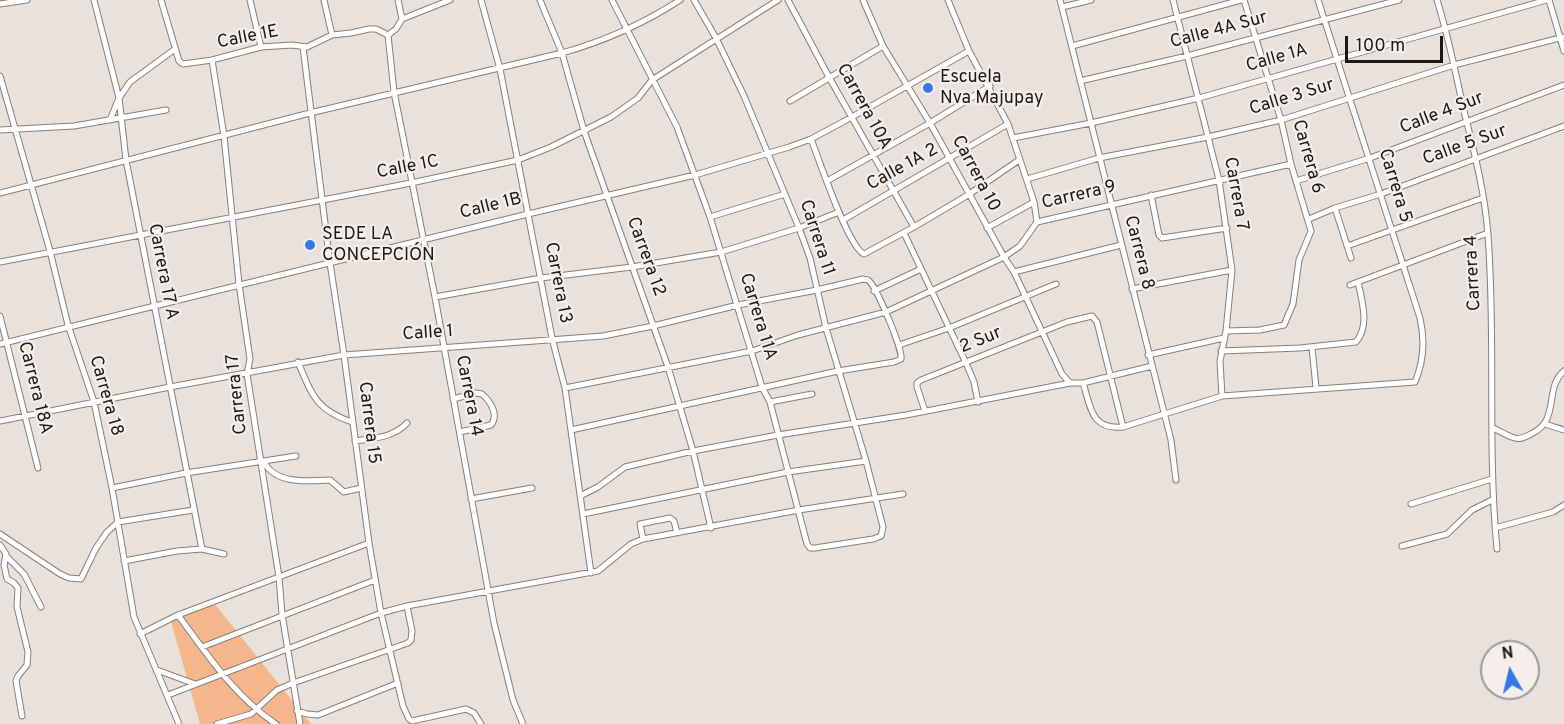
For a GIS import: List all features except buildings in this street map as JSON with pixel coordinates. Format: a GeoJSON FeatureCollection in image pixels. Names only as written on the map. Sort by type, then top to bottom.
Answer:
{"type":"FeatureCollection","features":[{"type":"Feature","properties":{"kind":"street"},"geometry":{"type":"LineString","coordinates":[[0,4],[27,0]]}},
{"type":"Feature","properties":{"kind":"street","name":"Carrera 17 A"},"geometry":{"type":"LineString","coordinates":[[94,0],[119,98],[126,160],[202,549]]}},
{"type":"Feature","properties":{"kind":"street"},"geometry":{"type":"LineString","coordinates":[[110,120],[119,98],[130,82],[175,49],[161,0]]}},
{"type":"Feature","properties":{"kind":"street"},"geometry":{"type":"LineString","coordinates":[[250,0],[261,47]]}},
{"type":"Feature","properties":{"kind":"street"},"geometry":{"type":"LineString","coordinates":[[324,0],[332,35]]}},
{"type":"Feature","properties":{"kind":"street"},"geometry":{"type":"LineString","coordinates":[[398,0],[402,19]]}},
{"type":"Feature","properties":{"kind":"street"},"geometry":{"type":"LineString","coordinates":[[388,35],[396,29],[402,19],[450,0]]}},
{"type":"Feature","properties":{"kind":"street","name":"Carrera 13"},"geometry":{"type":"LineString","coordinates":[[481,0],[500,69],[552,338],[565,388],[591,573]]}},
{"type":"Feature","properties":{"kind":"street","name":"Carrera 12"},"geometry":{"type":"LineString","coordinates":[[540,0],[562,53],[584,131],[668,367],[693,451],[711,528]]}},
{"type":"Feature","properties":{"kind":"street","name":"Carrera 11A"},"geometry":{"type":"LineString","coordinates":[[612,0],[676,128],[710,217],[762,387],[770,402],[808,546],[815,548],[880,536],[883,527],[876,498]]}},
{"type":"Feature","properties":{"kind":"street"},"geometry":{"type":"LineString","coordinates":[[0,193],[394,92],[562,53],[626,31],[680,0]]}},
{"type":"Feature","properties":{"kind":"street","name":"Carrera 11"},"geometry":{"type":"LineString","coordinates":[[694,0],[716,38],[744,96],[800,228],[838,371],[876,498]]}},
{"type":"Feature","properties":{"kind":"street","name":"Calle 1C"},"geometry":{"type":"LineString","coordinates":[[0,262],[411,183],[518,160],[584,131],[633,103],[652,80],[778,0]]}},
{"type":"Feature","properties":{"kind":"street","name":"Carrera 10A"},"geometry":{"type":"LineString","coordinates":[[788,0],[914,227]]}},
{"type":"Feature","properties":{"kind":"street","name":"Carrera 10"},"geometry":{"type":"LineString","coordinates":[[863,0],[883,46],[930,123],[968,195],[1014,272],[1062,374],[1070,383]]}},
{"type":"Feature","properties":{"kind":"street","name":"Carrera 9"},"geometry":{"type":"LineString","coordinates":[[948,0],[969,51],[990,86],[1008,124],[1034,202],[1037,222],[1291,164]]}},
{"type":"Feature","properties":{"kind":"street","name":"Carrera 8"},"geometry":{"type":"LineString","coordinates":[[1060,0],[1171,440],[1176,480]]}},
{"type":"Feature","properties":{"kind":"street"},"geometry":{"type":"LineString","coordinates":[[1062,7],[1091,0]]}},
{"type":"Feature","properties":{"kind":"street","name":"Carrera 7"},"geometry":{"type":"LineString","coordinates":[[1173,0],[1219,180],[1227,228],[1232,270],[1226,330],[1221,351],[1222,396]]}},
{"type":"Feature","properties":{"kind":"street"},"geometry":{"type":"LineString","coordinates":[[1072,46],[1242,0]]}},
{"type":"Feature","properties":{"kind":"street","name":"Carrera 6"},"geometry":{"type":"LineString","coordinates":[[1242,0],[1281,120],[1291,164],[1309,219]]}},
{"type":"Feature","properties":{"kind":"street","name":"Carrera 5"},"geometry":{"type":"LineString","coordinates":[[1316,388],[1415,382],[1422,360],[1424,334],[1404,264],[1318,0]]}},
{"type":"Feature","properties":{"kind":"street","name":"Calle 4A Sur"},"geometry":{"type":"LineString","coordinates":[[1080,81],[1187,56],[1399,0]]}},
{"type":"Feature","properties":{"kind":"street","name":"Carrera 4"},"geometry":{"type":"LineString","coordinates":[[1437,0],[1476,158],[1488,233],[1491,290],[1492,500],[1497,549]]}},
{"type":"Feature","properties":{"kind":"street"},"geometry":{"type":"LineString","coordinates":[[1548,0],[1562,38],[1564,51]]}},
{"type":"Feature","properties":{"kind":"street","name":"Calle 1A"},"geometry":{"type":"LineString","coordinates":[[1013,138],[1092,123],[1199,98],[1267,77],[1548,0]]}},
{"type":"Feature","properties":{"kind":"street","name":"Calle 1E"},"geometry":{"type":"LineString","coordinates":[[175,49],[179,61],[183,64],[212,60],[261,47],[312,46],[332,35],[373,28],[388,35]]}},
{"type":"Feature","properties":{"kind":"street","name":"Carrera 14"},"geometry":{"type":"LineString","coordinates":[[388,35],[394,92],[435,297],[504,670],[523,724]]}},
{"type":"Feature","properties":{"kind":"street","name":"Calle 3 Sur"},"geometry":{"type":"LineString","coordinates":[[1027,179],[1099,158],[1281,120],[1454,65],[1562,38]]}},
{"type":"Feature","properties":{"kind":"street"},"geometry":{"type":"LineString","coordinates":[[790,101],[883,46]]}},
{"type":"Feature","properties":{"kind":"street","name":"Carrera 15"},"geometry":{"type":"LineString","coordinates":[[303,47],[369,543],[381,613],[403,706],[411,721],[466,709],[474,713],[481,724]]}},
{"type":"Feature","properties":{"kind":"street","name":"Calle 1B"},"geometry":{"type":"LineString","coordinates":[[3,343],[153,304],[694,175],[768,154],[811,139],[969,51]]}},
{"type":"Feature","properties":{"kind":"street","name":"Carrera 17"},"geometry":{"type":"LineString","coordinates":[[212,60],[224,136],[239,284],[250,359],[247,374],[262,461],[282,614],[300,724]]}},
{"type":"Feature","properties":{"kind":"street","name":"Carrera 18"},"geometry":{"type":"LineString","coordinates":[[0,76],[50,251],[68,325],[94,402],[112,488],[134,617],[179,724]]}},
{"type":"Feature","properties":{"kind":"street","name":"Calle 4 Sur"},"geometry":{"type":"LineString","coordinates":[[1296,181],[1370,158],[1564,85]]}},
{"type":"Feature","properties":{"kind":"street"},"geometry":{"type":"LineString","coordinates":[[827,181],[990,86]]}},
{"type":"Feature","properties":{"kind":"street"},"geometry":{"type":"LineString","coordinates":[[0,130],[74,126],[166,110]]}},
{"type":"Feature","properties":{"kind":"street","name":"Calle 1A 2"},"geometry":{"type":"LineString","coordinates":[[843,219],[1008,124]]}},
{"type":"Feature","properties":{"kind":"street","name":"Calle 5 Sur"},"geometry":{"type":"LineString","coordinates":[[1309,219],[1564,126]]}},
{"type":"Feature","properties":{"kind":"street"},"geometry":{"type":"LineString","coordinates":[[811,139],[839,212],[861,253],[870,252],[904,233],[968,195],[1019,160]]}},
{"type":"Feature","properties":{"kind":"street"},"geometry":{"type":"LineString","coordinates":[[710,217],[785,194]]}},
{"type":"Feature","properties":{"kind":"street"},"geometry":{"type":"LineString","coordinates":[[1151,195],[1159,235],[1162,238],[1227,228]]}},
{"type":"Feature","properties":{"kind":"street"},"geometry":{"type":"LineString","coordinates":[[1347,246],[1484,198]]}},
{"type":"Feature","properties":{"kind":"street"},"geometry":{"type":"LineString","coordinates":[[987,228],[1034,202]]}},
{"type":"Feature","properties":{"kind":"street"},"geometry":{"type":"LineString","coordinates":[[1335,208],[1351,258]]}},
{"type":"Feature","properties":{"kind":"street"},"geometry":{"type":"LineString","coordinates":[[435,297],[541,278],[632,267],[721,252],[800,228],[839,212]]}},
{"type":"Feature","properties":{"kind":"street"},"geometry":{"type":"LineString","coordinates":[[1226,330],[1270,328],[1284,325],[1288,321],[1293,304],[1299,260],[1311,231],[1309,219]]}},
{"type":"Feature","properties":{"kind":"street"},"geometry":{"type":"LineString","coordinates":[[565,388],[752,351],[886,312],[1004,258],[1020,246],[1037,222]]}},
{"type":"Feature","properties":{"kind":"street"},"geometry":{"type":"LineString","coordinates":[[904,233],[966,363],[974,382],[978,402]]}},
{"type":"Feature","properties":{"kind":"street"},"geometry":{"type":"LineString","coordinates":[[1350,285],[1488,233]]}},
{"type":"Feature","properties":{"kind":"street"},"geometry":{"type":"LineString","coordinates":[[1014,272],[1121,245]]}},
{"type":"Feature","properties":{"kind":"street"},"geometry":{"type":"LineString","coordinates":[[571,430],[838,371],[900,361],[902,355],[899,345],[886,312],[874,291],[921,269]]}},
{"type":"Feature","properties":{"kind":"street"},"geometry":{"type":"LineString","coordinates":[[1132,289],[1232,270]]}},
{"type":"Feature","properties":{"kind":"street","name":"Calle 1"},"geometry":{"type":"LineString","coordinates":[[0,421],[344,355],[603,336],[857,281],[867,280],[874,291]]}},
{"type":"Feature","properties":{"kind":"street"},"geometry":{"type":"LineString","coordinates":[[1221,351],[1347,345],[1356,342],[1360,338],[1364,324],[1364,310],[1358,282]]}},
{"type":"Feature","properties":{"kind":"street"},"geometry":{"type":"LineString","coordinates":[[899,345],[949,328],[1056,284]]}},
{"type":"Feature","properties":{"kind":"street","name":"Carrera 18A"},"geometry":{"type":"LineString","coordinates":[[0,316],[3,343],[26,416],[38,468]]}},
{"type":"Feature","properties":{"kind":"street","name":"2 Sur"},"geometry":{"type":"LineString","coordinates":[[925,411],[917,387],[918,382],[1084,316],[1092,316],[1096,319],[1112,377]]}},
{"type":"Feature","properties":{"kind":"street"},"geometry":{"type":"LineString","coordinates":[[1148,355],[1224,338]]}},
{"type":"Feature","properties":{"kind":"street"},"geometry":{"type":"LineString","coordinates":[[1083,383],[1095,418],[1111,428],[1123,427],[1222,396],[1316,388],[1312,347]]}},
{"type":"Feature","properties":{"kind":"street"},"geometry":{"type":"LineString","coordinates":[[298,362],[306,382],[320,405],[334,416],[352,423]]}},
{"type":"Feature","properties":{"kind":"street"},"geometry":{"type":"LineString","coordinates":[[580,496],[598,488],[625,467],[693,451],[978,402],[1070,383],[1083,383],[1152,366]]}},
{"type":"Feature","properties":{"kind":"street"},"geometry":{"type":"LineString","coordinates":[[1492,428],[1521,439],[1539,430],[1545,424],[1556,381],[1564,371]]}},
{"type":"Feature","properties":{"kind":"street"},"geometry":{"type":"LineString","coordinates":[[1112,377],[1123,427]]}},
{"type":"Feature","properties":{"kind":"street"},"geometry":{"type":"LineString","coordinates":[[453,399],[476,393],[482,394],[495,415],[491,425],[460,432]]}},
{"type":"Feature","properties":{"kind":"street"},"geometry":{"type":"LineString","coordinates":[[770,402],[812,394]]}},
{"type":"Feature","properties":{"kind":"street"},"geometry":{"type":"LineString","coordinates":[[354,441],[390,436],[400,431],[407,423]]}},
{"type":"Feature","properties":{"kind":"street"},"geometry":{"type":"LineString","coordinates":[[1545,424],[1564,430]]}},
{"type":"Feature","properties":{"kind":"street"},"geometry":{"type":"LineString","coordinates":[[112,488],[186,473],[296,456]]}},
{"type":"Feature","properties":{"kind":"street"},"geometry":{"type":"LineString","coordinates":[[262,461],[268,470],[299,482],[330,480],[344,492],[361,488]]}},
{"type":"Feature","properties":{"kind":"street"},"geometry":{"type":"LineString","coordinates":[[583,514],[788,472],[866,461]]}},
{"type":"Feature","properties":{"kind":"street"},"geometry":{"type":"LineString","coordinates":[[1411,504],[1492,479]]}},
{"type":"Feature","properties":{"kind":"street"},"geometry":{"type":"LineString","coordinates":[[471,500],[532,488]]}},
{"type":"Feature","properties":{"kind":"street"},"geometry":{"type":"LineString","coordinates":[[168,695],[381,613],[407,606],[591,573],[604,568],[631,544],[643,539],[799,510],[903,494]]}},
{"type":"Feature","properties":{"kind":"street"},"geometry":{"type":"LineString","coordinates":[[1402,546],[1447,534],[1473,510],[1492,500]]}},
{"type":"Feature","properties":{"kind":"street"},"geometry":{"type":"LineString","coordinates":[[1495,528],[1553,512],[1564,505]]}},
{"type":"Feature","properties":{"kind":"street"},"geometry":{"type":"LineString","coordinates":[[0,534],[60,574],[69,578],[81,579],[96,548],[107,532],[118,522],[193,510]]}},
{"type":"Feature","properties":{"kind":"street"},"geometry":{"type":"LineString","coordinates":[[643,539],[640,524],[664,518],[674,521],[677,533]]}},
{"type":"Feature","properties":{"kind":"street"},"geometry":{"type":"LineString","coordinates":[[141,634],[178,615],[369,543]]}},
{"type":"Feature","properties":{"kind":"street"},"geometry":{"type":"LineString","coordinates":[[0,545],[7,557],[24,574],[41,608]]}},
{"type":"Feature","properties":{"kind":"street"},"geometry":{"type":"LineString","coordinates":[[124,561],[177,551],[202,549],[224,554]]}},
{"type":"Feature","properties":{"kind":"street"},"geometry":{"type":"LineString","coordinates":[[7,557],[4,572],[7,579],[18,588],[16,607],[28,652],[27,665],[16,681],[22,716]]}},
{"type":"Feature","properties":{"kind":"street"},"geometry":{"type":"LineString","coordinates":[[202,647],[375,579]]}},
{"type":"Feature","properties":{"kind":"street"},"geometry":{"type":"LineString","coordinates":[[217,724],[240,718],[256,710],[277,690],[293,683],[408,643],[411,640],[412,631],[407,606]]}},
{"type":"Feature","properties":{"kind":"street"},"geometry":{"type":"LineString","coordinates":[[178,615],[222,673],[256,710],[276,724]]}},
{"type":"Feature","properties":{"kind":"street"},"geometry":{"type":"LineString","coordinates":[[157,670],[195,684]]}},
{"type":"Feature","properties":{"kind":"street"},"geometry":{"type":"LineString","coordinates":[[297,711],[318,715],[399,683]]}},
{"type":"Feature","properties":{"kind":"shaded area"},"geometry":{"type":"Polygon","coordinates":[[[213,602],[311,724],[200,724],[170,618],[213,602]]]}},
{"type":"Feature","properties":{"kind":"place","name":"Escuela Nva Majupay"},"geometry":{"type":"Point","coordinates":[928,88]}},
{"type":"Feature","properties":{"kind":"place","name":"SEDE LA CONCEPCIÓN"},"geometry":{"type":"Point","coordinates":[310,245]}}]}
